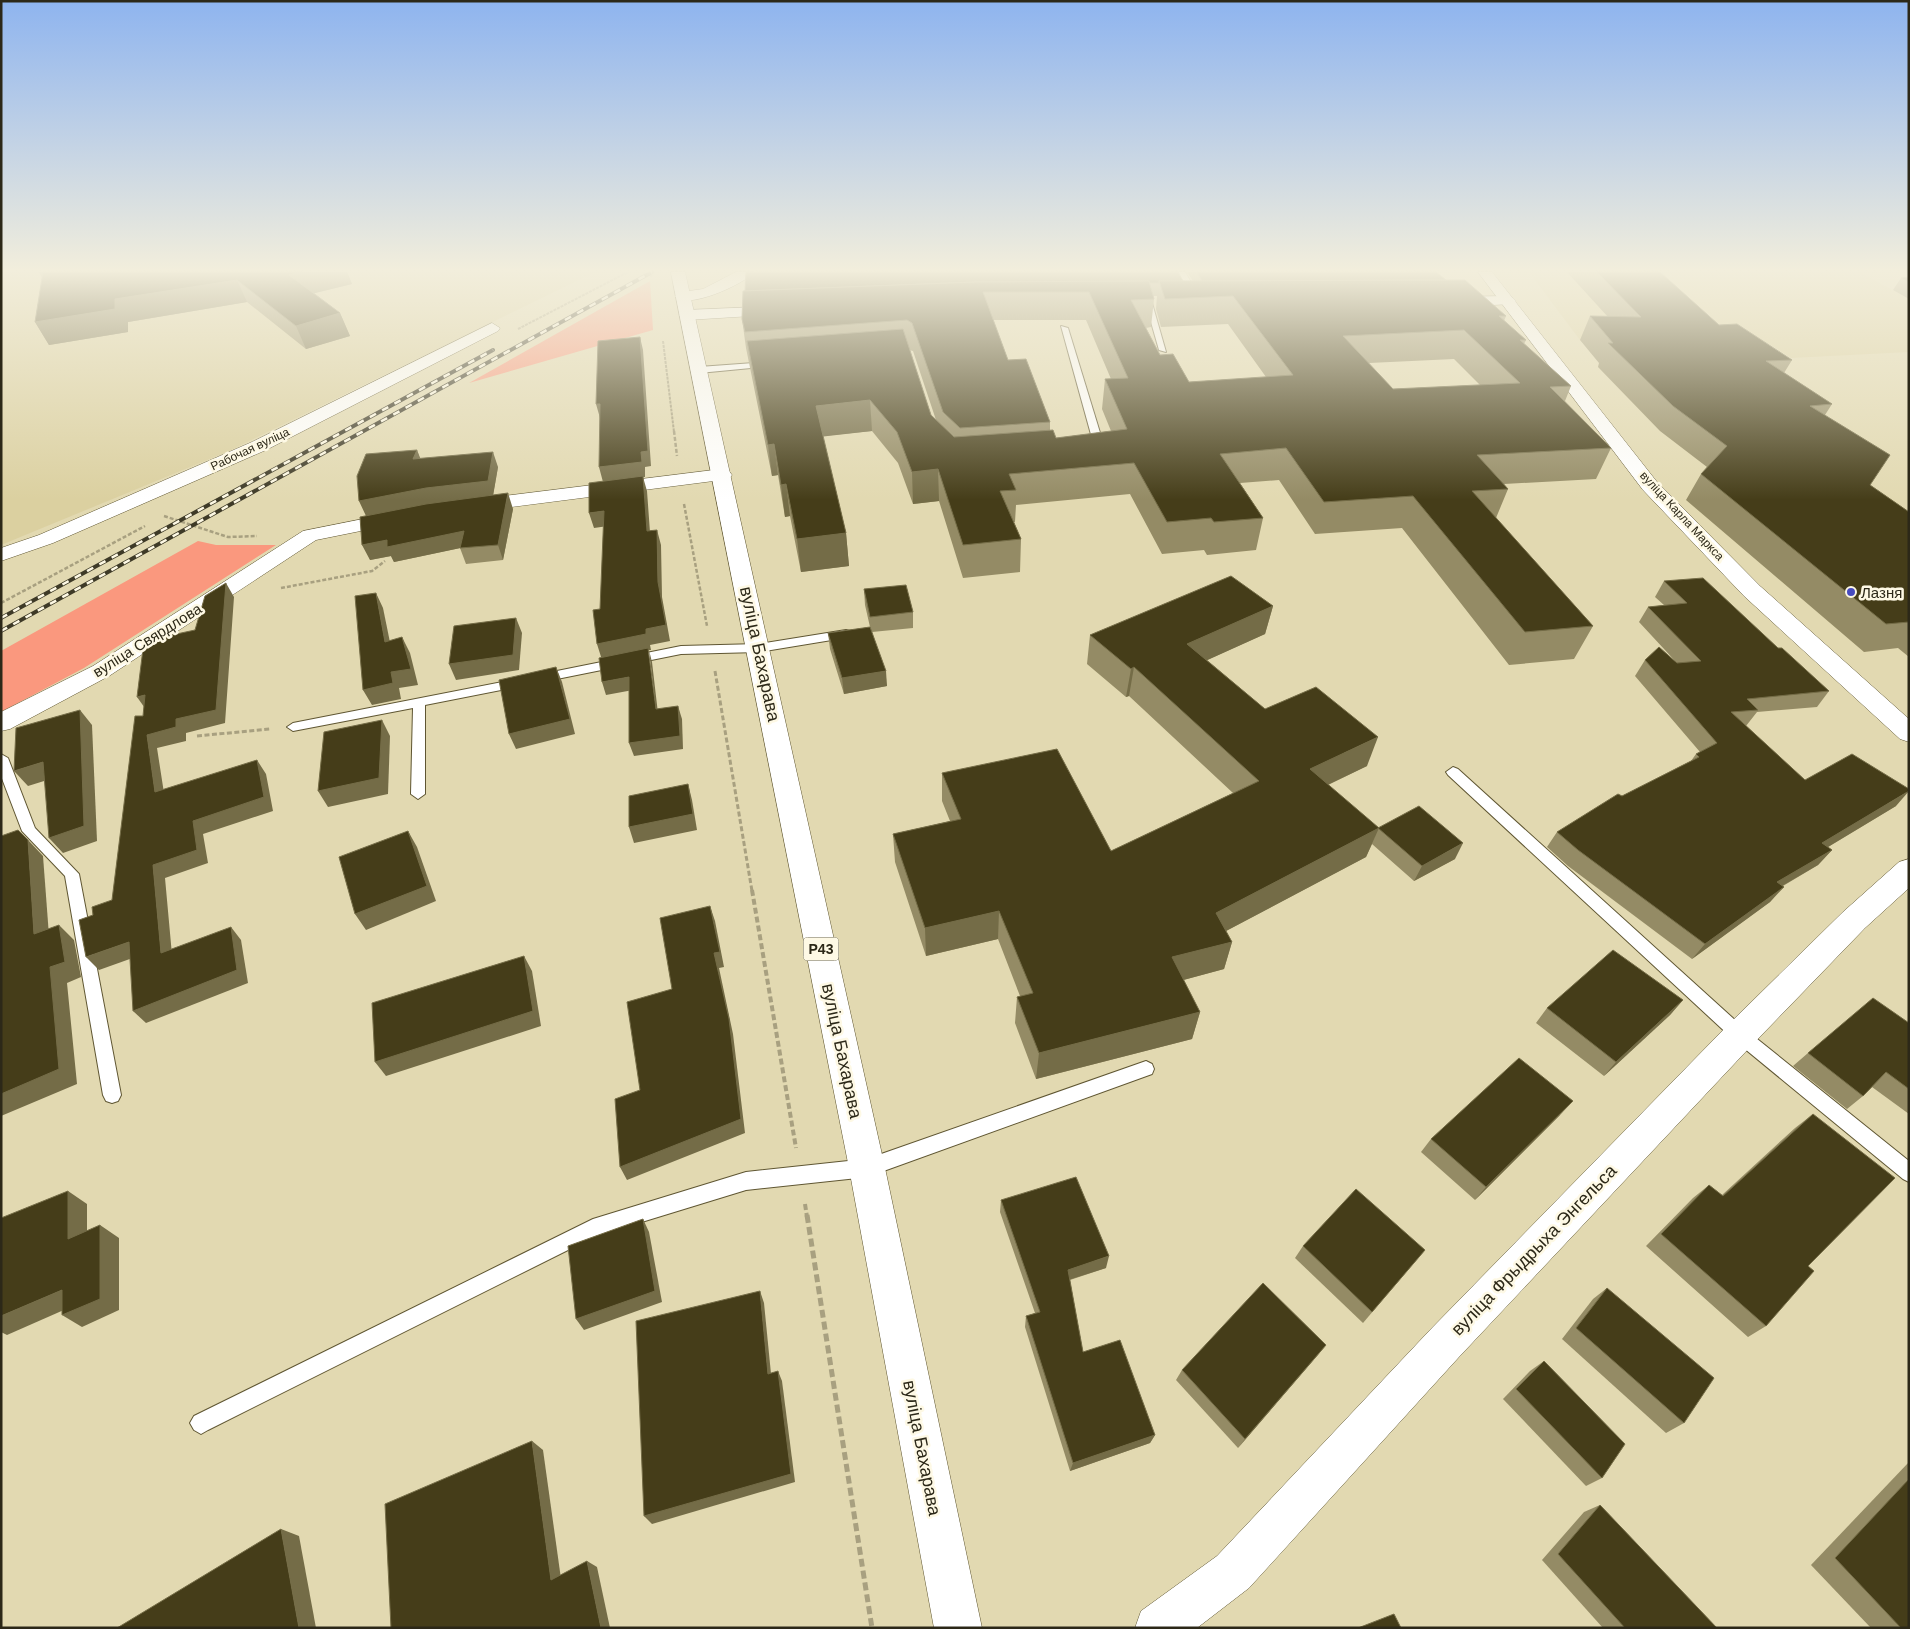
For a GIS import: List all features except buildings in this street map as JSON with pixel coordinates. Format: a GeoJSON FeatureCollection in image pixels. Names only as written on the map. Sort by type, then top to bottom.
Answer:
{"type":"FeatureCollection","features":[{"type":"Feature","properties":{"kind":"street","name":"Рабочая вуліца"},"geometry":{"type":"LineString","coordinates":[[1,555],[46,539],[259,446],[452,348]]}},
{"type":"Feature","properties":{"kind":"street","name":"вуліца Бахарава"},"geometry":{"type":"LineString","coordinates":[[693,348],[759,648],[867,1168],[958,1628]]}},
{"type":"Feature","properties":{"kind":"street","name":"вуліца Карла Маркса"},"geometry":{"type":"LineString","coordinates":[[1544,348],[1650,486],[1752,591],[1909,733]]}},
{"type":"Feature","properties":{"kind":"street"},"geometry":{"type":"LineString","coordinates":[[452,509],[722,475]]}},
{"type":"Feature","properties":{"kind":"street","name":"вуліца Свярдлова"},"geometry":{"type":"LineString","coordinates":[[1,722],[101,671],[310,535],[423,513]]}},
{"type":"Feature","properties":{"kind":"street","name":"вуліца Фрыдрыха Энгельса"},"geometry":{"type":"LineString","coordinates":[[1158,1628],[1233,1572],[1445,1343],[1740,1035],[1854,920],[1909,870]]}},
{"type":"Feature","properties":{"kind":"lane"},"geometry":{"type":"LineString","coordinates":[[1070,348],[1102,453],[1092,454]]}},
{"type":"Feature","properties":{"kind":"lane"},"geometry":{"type":"LineString","coordinates":[[699,370],[781,363]]}},
{"type":"Feature","properties":{"kind":"lane"},"geometry":{"type":"LineString","coordinates":[[293,727],[681,650],[759,648],[860,632]]}},
{"type":"Feature","properties":{"kind":"lane"},"geometry":{"type":"LineString","coordinates":[[418,794],[419,703]]}},
{"type":"Feature","properties":{"kind":"lane"},"geometry":{"type":"LineString","coordinates":[[1,758],[29,831],[72,874],[112,1095]]}},
{"type":"Feature","properties":{"kind":"lane"},"geometry":{"type":"LineString","coordinates":[[1453,772],[1740,1035],[1909,1173]]}},
{"type":"Feature","properties":{"kind":"lane"},"geometry":{"type":"LineString","coordinates":[[201,1423],[593,1228],[746,1181],[867,1168],[1146,1069]]}},
{"type":"Feature","properties":{"kind":"path"},"geometry":{"type":"LineString","coordinates":[[663,348],[680,480],[711,649],[800,1176],[872,1628]]}},
{"type":"Feature","properties":{"kind":"path"},"geometry":{"type":"LineString","coordinates":[[156,518],[164,516],[228,537],[310,535]]}},
{"type":"Feature","properties":{"kind":"path"},"geometry":{"type":"LineString","coordinates":[[279,588],[372,571],[385,561]]}},
{"type":"Feature","properties":{"kind":"path"},"geometry":{"type":"LineString","coordinates":[[197,736],[293,727]]}},
{"type":"Feature","properties":{"kind":"shaded area"},"geometry":{"type":"Polygon","coordinates":[[[1,348],[440,348],[229,451],[1,545],[1,348]]]}},
{"type":"Feature","properties":{"kind":"shaded area"},"geometry":{"type":"Polygon","coordinates":[[[531,348],[590,348],[469,383],[531,348]]]}},
{"type":"Feature","properties":{"kind":"shaded area"},"geometry":{"type":"Polygon","coordinates":[[[1775,348],[1909,348],[1909,352],[1791,358],[1775,348]]]}},
{"type":"Feature","properties":{"kind":"shaded area"},"geometry":{"type":"Polygon","coordinates":[[[198,541],[216,545],[276,545],[84,668],[1,712],[1,651],[198,541]]]}},
{"type":"Feature","properties":{"kind":"railway"},"geometry":{"type":"LineString","coordinates":[[1,631],[514,348]]}},
{"type":"Feature","properties":{"kind":"railway"},"geometry":{"type":"LineString","coordinates":[[1,618],[493,350]]}},
{"type":"Feature","properties":{"kind":"place","name":"Лазня"},"geometry":{"type":"Point","coordinates":[1851,592]}}]}
